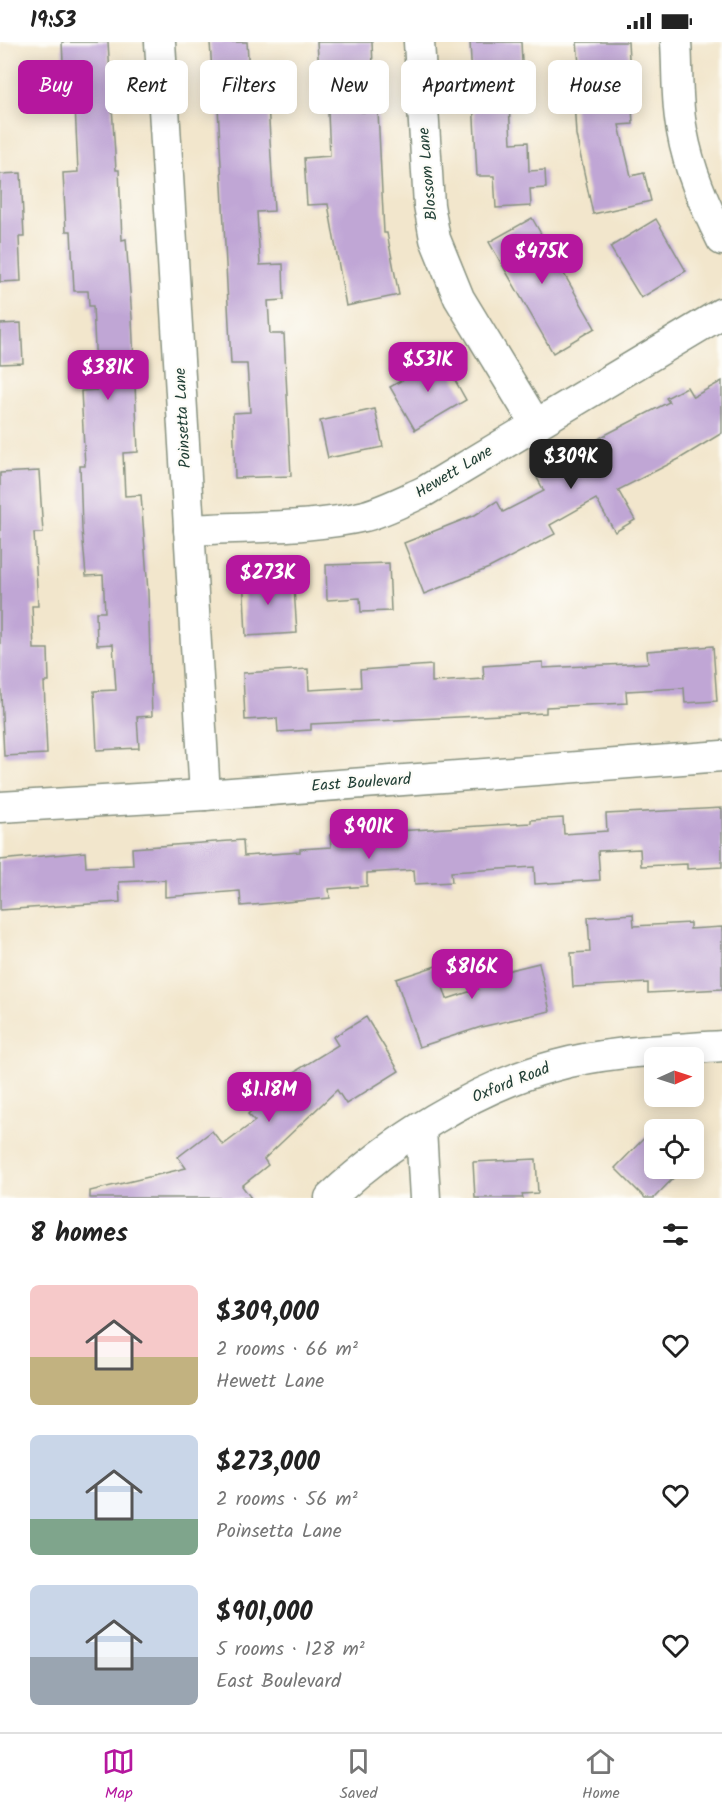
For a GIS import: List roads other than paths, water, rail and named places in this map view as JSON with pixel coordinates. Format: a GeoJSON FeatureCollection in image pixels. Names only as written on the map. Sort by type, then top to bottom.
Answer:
{"type":"FeatureCollection","features":[{"type":"Feature","properties":{"kind":"street","name":"Poinsetta Lane"},"geometry":{"type":"LineString","coordinates":[[160,42],[205,795]]}},
{"type":"Feature","properties":{"kind":"street","name":"Blossom Lane"},"geometry":{"type":"LineString","coordinates":[[419,42],[429,206],[435,238],[459,298],[535,423]]}},
{"type":"Feature","properties":{"kind":"street"},"geometry":{"type":"LineString","coordinates":[[676,42],[681,128],[689,164],[703,201],[722,240]]}},
{"type":"Feature","properties":{"kind":"street","name":"Hewett Lane"},"geometry":{"type":"LineString","coordinates":[[189,530],[321,522],[364,516],[386,509],[425,491],[722,312]]}},
{"type":"Feature","properties":{"kind":"street","name":"East Boulevard"},"geometry":{"type":"LineString","coordinates":[[0,807],[205,795],[722,756]]}},
{"type":"Feature","properties":{"kind":"street","name":"Oxford Road"},"geometry":{"type":"LineString","coordinates":[[330,1198],[351,1178],[421,1129],[480,1095],[553,1066],[618,1054],[722,1046]]}},
{"type":"Feature","properties":{"kind":"street"},"geometry":{"type":"LineString","coordinates":[[421,1129],[425,1198]]}}]}
